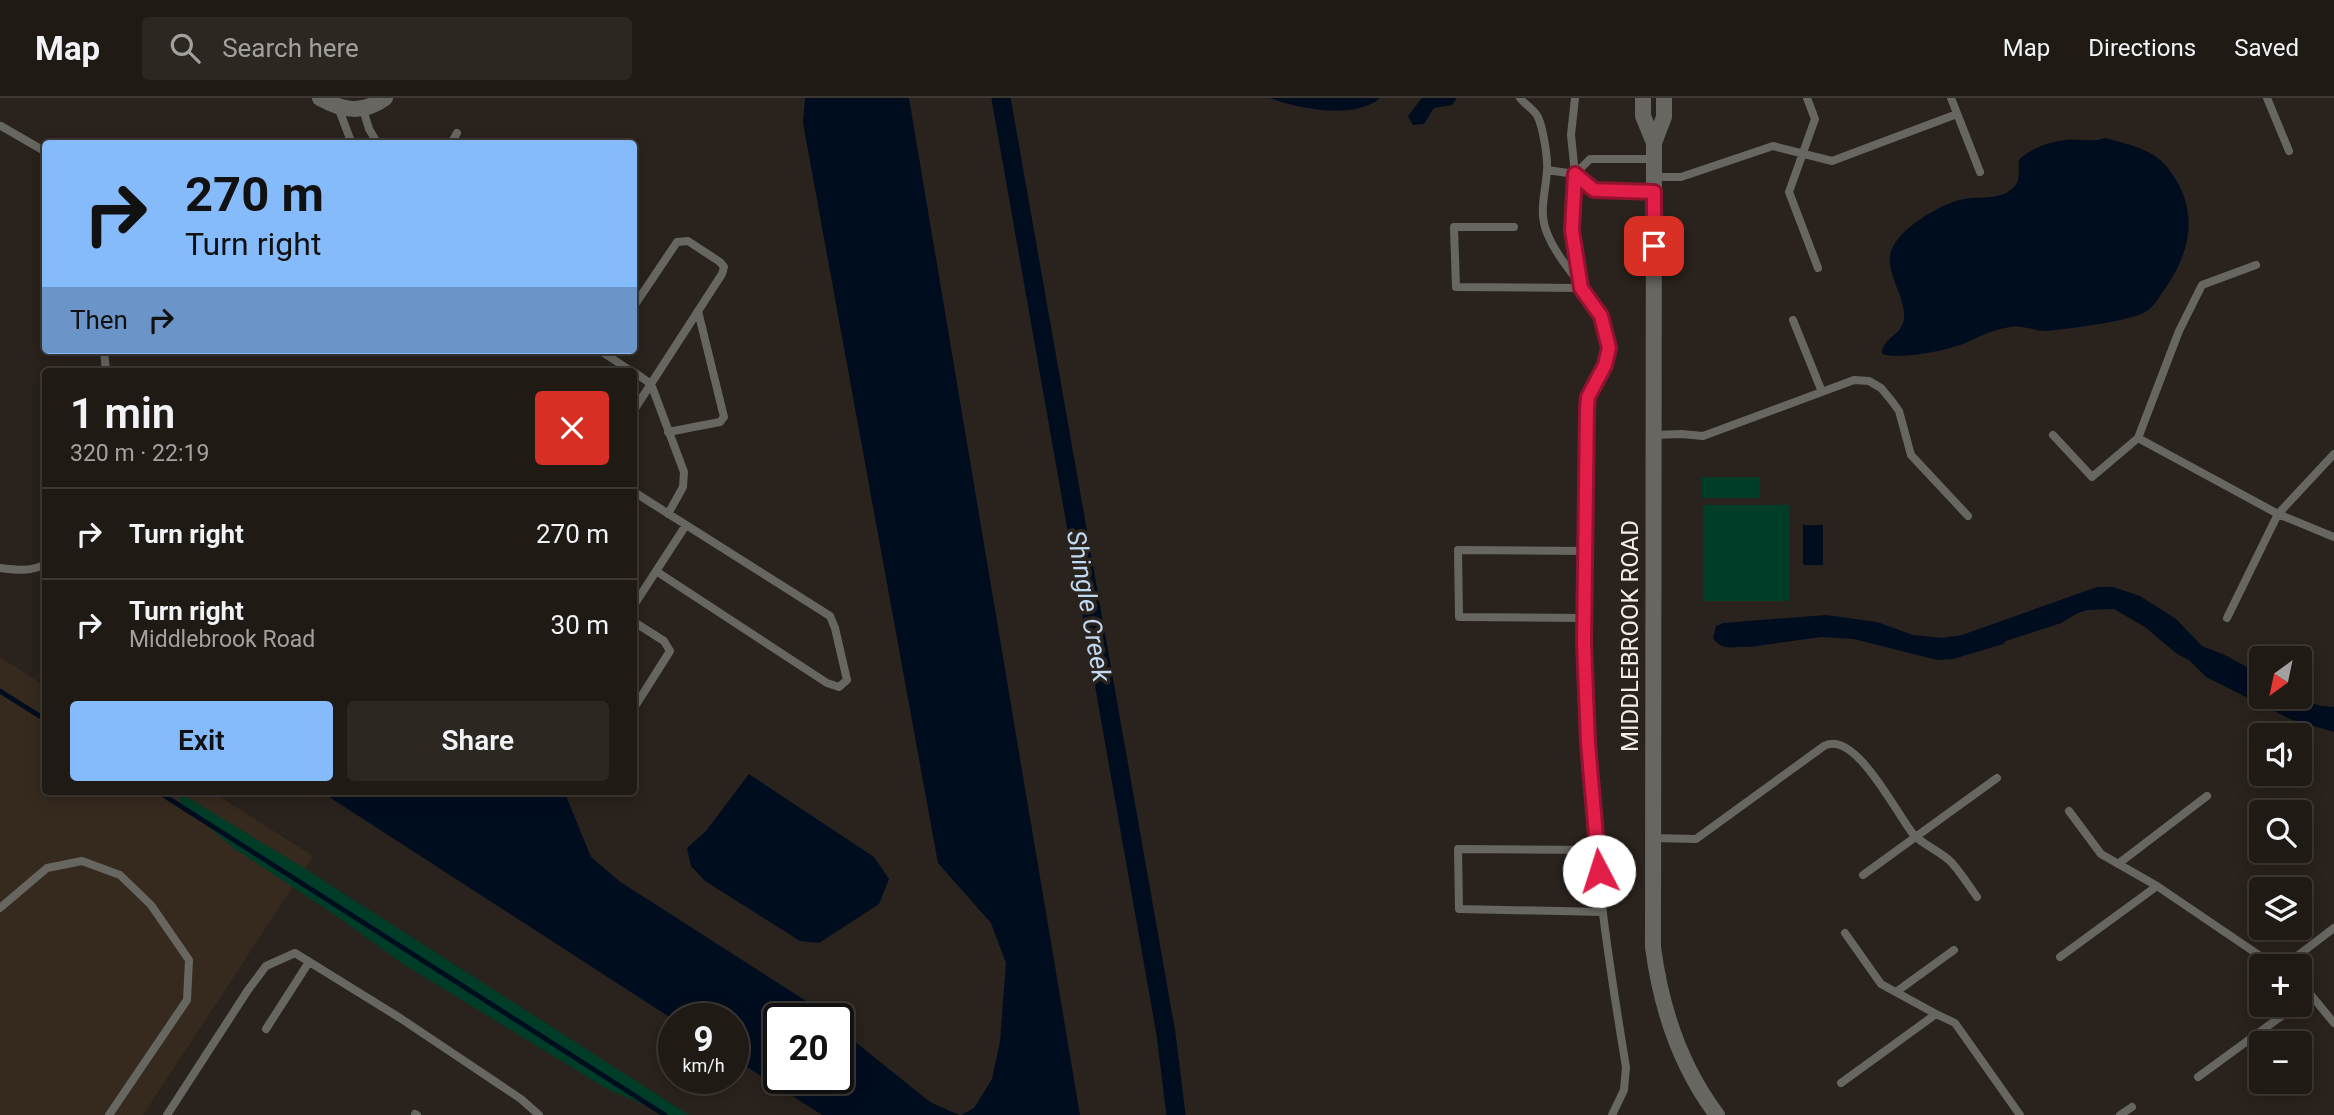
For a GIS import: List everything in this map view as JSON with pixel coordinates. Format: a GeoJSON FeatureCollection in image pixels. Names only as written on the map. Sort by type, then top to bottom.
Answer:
{"type":"FeatureCollection","features":[{"type":"Feature","properties":{"kind":"street"},"geometry":{"type":"LineString","coordinates":[[320,98],[338,107],[355,111],[385,98]]}},
{"type":"Feature","properties":{"kind":"street","name":"MIDDLEBROOK ROAD"},"geometry":{"type":"LineString","coordinates":[[1643,98],[1643,116],[1654,151]]}},
{"type":"Feature","properties":{"kind":"street","name":"MIDDLEBROOK ROAD"},"geometry":{"type":"LineString","coordinates":[[1664,98],[1664,117],[1654,151],[1653,947],[1660,988],[1678,1048],[1698,1087],[1717,1115]]}},
{"type":"Feature","properties":{"kind":"lane"},"geometry":{"type":"LineString","coordinates":[[1520,98],[1538,118],[1547,170],[1542,192],[1542,214],[1546,232],[1558,255],[1601,316],[1609,348],[1605,365],[1588,397],[1584,618],[1588,743],[1597,850],[1603,912],[1626,1067],[1624,1090],[1612,1115]]}},
{"type":"Feature","properties":{"kind":"lane"},"geometry":{"type":"LineString","coordinates":[[1575,98],[1571,135],[1575,174],[1572,230],[1581,288]]}},
{"type":"Feature","properties":{"kind":"lane"},"geometry":{"type":"LineString","coordinates":[[1807,98],[1815,119],[1789,192],[1818,268]]}},
{"type":"Feature","properties":{"kind":"lane"},"geometry":{"type":"LineString","coordinates":[[1951,98],[1980,172]]}},
{"type":"Feature","properties":{"kind":"lane"},"geometry":{"type":"LineString","coordinates":[[2267,98],[2289,151]]}},
{"type":"Feature","properties":{"kind":"lane"},"geometry":{"type":"LineString","coordinates":[[338,107],[350,140]]}},
{"type":"Feature","properties":{"kind":"lane"},"geometry":{"type":"LineString","coordinates":[[363,109],[376,140]]}},
{"type":"Feature","properties":{"kind":"lane"},"geometry":{"type":"LineString","coordinates":[[1547,170],[1575,174],[1594,190],[1654,185],[1773,146],[1832,161],[1957,114]]}},
{"type":"Feature","properties":{"kind":"lane"},"geometry":{"type":"LineString","coordinates":[[1,126],[42,150]]}},
{"type":"Feature","properties":{"kind":"lane"},"geometry":{"type":"LineString","coordinates":[[453,140],[457,134]]}},
{"type":"Feature","properties":{"kind":"lane"},"geometry":{"type":"LineString","coordinates":[[1575,174],[1590,159],[1654,151]]}},
{"type":"Feature","properties":{"kind":"lane"},"geometry":{"type":"LineString","coordinates":[[1514,227],[1454,227],[1456,287],[1581,288]]}},
{"type":"Feature","properties":{"kind":"lane"},"geometry":{"type":"LineString","coordinates":[[637,301],[674,244],[684,240],[724,267],[637,405]]}},
{"type":"Feature","properties":{"kind":"lane"},"geometry":{"type":"LineString","coordinates":[[2053,435],[2092,477],[2138,438],[2179,331],[2202,285],[2256,265]]}},
{"type":"Feature","properties":{"kind":"lane"},"geometry":{"type":"LineString","coordinates":[[668,432],[724,419],[698,311]]}},
{"type":"Feature","properties":{"kind":"lane"},"geometry":{"type":"LineString","coordinates":[[1793,320],[1822,392]]}},
{"type":"Feature","properties":{"kind":"lane"},"geometry":{"type":"LineString","coordinates":[[606,354],[626,368]]}},
{"type":"Feature","properties":{"kind":"lane"},"geometry":{"type":"LineString","coordinates":[[637,375],[651,384],[684,480],[679,496],[668,513]]}},
{"type":"Feature","properties":{"kind":"lane"},"geometry":{"type":"LineString","coordinates":[[1653,435],[1703,436],[1854,380],[1869,382],[1881,388],[1899,411],[1911,455],[1968,516]]}},
{"type":"Feature","properties":{"kind":"lane"},"geometry":{"type":"LineString","coordinates":[[2138,438],[2278,514],[2334,537]]}},
{"type":"Feature","properties":{"kind":"lane"},"geometry":{"type":"LineString","coordinates":[[2227,618],[2278,514],[2334,453]]}},
{"type":"Feature","properties":{"kind":"lane"},"geometry":{"type":"LineString","coordinates":[[637,494],[830,616],[847,678],[845,682],[839,687],[827,683],[656,571]]}},
{"type":"Feature","properties":{"kind":"lane"},"geometry":{"type":"LineString","coordinates":[[637,600],[685,525]]}},
{"type":"Feature","properties":{"kind":"lane"},"geometry":{"type":"LineString","coordinates":[[1584,618],[1460,617],[1458,550],[1587,551]]}},
{"type":"Feature","properties":{"kind":"lane"},"geometry":{"type":"LineString","coordinates":[[0,568],[22,571],[42,566]]}},
{"type":"Feature","properties":{"kind":"lane"},"geometry":{"type":"LineString","coordinates":[[637,624],[664,641],[670,652],[637,703]]}},
{"type":"Feature","properties":{"kind":"lane"},"geometry":{"type":"LineString","coordinates":[[1652,838],[1696,839],[1830,743],[1838,743],[1857,756],[1915,836],[1951,862],[1977,897]]}},
{"type":"Feature","properties":{"kind":"lane"},"geometry":{"type":"LineString","coordinates":[[1863,875],[1997,778]]}},
{"type":"Feature","properties":{"kind":"lane"},"geometry":{"type":"LineString","coordinates":[[2118,864],[2207,796]]}},
{"type":"Feature","properties":{"kind":"lane"},"geometry":{"type":"LineString","coordinates":[[2069,811],[2101,854],[2157,886],[2257,954]]}},
{"type":"Feature","properties":{"kind":"lane"},"geometry":{"type":"LineString","coordinates":[[1597,850],[1458,849],[1460,909],[1603,912]]}},
{"type":"Feature","properties":{"kind":"lane"},"geometry":{"type":"LineString","coordinates":[[0,908],[47,868],[82,861],[120,875],[151,905],[189,960],[187,1000],[108,1115]]}},
{"type":"Feature","properties":{"kind":"lane"},"geometry":{"type":"LineString","coordinates":[[2060,957],[2157,886]]}},
{"type":"Feature","properties":{"kind":"lane"},"geometry":{"type":"LineString","coordinates":[[2300,954],[2334,928]]}},
{"type":"Feature","properties":{"kind":"lane"},"geometry":{"type":"LineString","coordinates":[[1845,933],[1881,984],[1955,1023],[2020,1115]]}},
{"type":"Feature","properties":{"kind":"lane"},"geometry":{"type":"LineString","coordinates":[[1896,992],[1954,950]]}},
{"type":"Feature","properties":{"kind":"lane"},"geometry":{"type":"LineString","coordinates":[[167,1115],[248,989],[266,966],[295,953],[400,1018],[520,1099],[539,1115]]}},
{"type":"Feature","properties":{"kind":"lane"},"geometry":{"type":"LineString","coordinates":[[266,1029],[309,962]]}},
{"type":"Feature","properties":{"kind":"lane"},"geometry":{"type":"LineString","coordinates":[[2312,996],[2334,1023]]}},
{"type":"Feature","properties":{"kind":"lane"},"geometry":{"type":"LineString","coordinates":[[1841,1083],[1936,1014]]}},
{"type":"Feature","properties":{"kind":"lane"},"geometry":{"type":"LineString","coordinates":[[2198,1077],[2281,1017]]}},
{"type":"Feature","properties":{"kind":"lane"},"geometry":{"type":"LineString","coordinates":[[2120,1115],[2132,1107]]}},
{"type":"Feature","properties":{"kind":"shaded area"},"geometry":{"type":"Polygon","coordinates":[[[0,657],[42,684],[42,795],[217,795],[313,856],[143,1115],[0,1115],[0,657]]]}},
{"type":"Feature","properties":{"kind":"green space"},"geometry":{"type":"Polygon","coordinates":[[[1702,477],[1760,477],[1760,498],[1702,498],[1702,477]]]}},
{"type":"Feature","properties":{"kind":"green space"},"geometry":{"type":"Polygon","coordinates":[[[1703,505],[1789,505],[1789,601],[1703,601],[1703,505]]]}},
{"type":"Feature","properties":{"kind":"green space"},"geometry":{"type":"Polygon","coordinates":[[[178,795],[184,795],[304,868],[689,1115],[669,1115],[607,1089],[403,964],[235,849],[182,805],[178,795]]]}},
{"type":"Feature","properties":{"kind":"water"},"geometry":{"type":"Polygon","coordinates":[[[805,98],[909,98],[1080,1115],[961,1115],[974,1108],[992,1079],[1000,1041],[1006,963],[991,923],[938,863],[803,123],[805,98]]]}},
{"type":"Feature","properties":{"kind":"water"},"geometry":{"type":"Polygon","coordinates":[[[1270,98],[1380,98],[1369,105],[1342,111],[1311,109],[1270,98]]]}},
{"type":"Feature","properties":{"kind":"water"},"geometry":{"type":"Polygon","coordinates":[[[1422,98],[1457,98],[1452,105],[1434,108],[1424,124],[1413,125],[1408,116],[1422,98]]]}},
{"type":"Feature","properties":{"kind":"water"},"geometry":{"type":"Polygon","coordinates":[[[2105,138],[2139,148],[2161,161],[2177,182],[2188,213],[2186,245],[2181,260],[2174,275],[2150,309],[2128,318],[2047,331],[2005,328],[1939,351],[1902,356],[1882,354],[1885,344],[1900,329],[1904,319],[1902,303],[1891,271],[1890,256],[1893,247],[1909,228],[1943,206],[1964,199],[1998,196],[2010,191],[2018,180],[2019,160],[2034,149],[2060,141],[2105,138]]]}},
{"type":"Feature","properties":{"kind":"water"},"geometry":{"type":"Polygon","coordinates":[[[1803,525],[1823,525],[1823,565],[1803,565],[1803,525]]]}},
{"type":"Feature","properties":{"kind":"water"},"geometry":{"type":"Polygon","coordinates":[[[2097,587],[2113,587],[2140,596],[2176,619],[2202,646],[2249,668],[2249,698],[2206,677],[2189,660],[2177,654],[2145,627],[2114,609],[2087,610],[2061,623],[1953,659],[1937,660],[1854,639],[1821,637],[1750,647],[1730,647],[1717,643],[1713,638],[1716,626],[1723,623],[1826,615],[1877,622],[1913,635],[1942,638],[1962,635],[2097,587]]]}},
{"type":"Feature","properties":{"kind":"water"},"geometry":{"type":"Polygon","coordinates":[[[2312,703],[2334,707],[2334,732],[2312,726],[2312,723],[2290,719],[2270,709],[2312,709],[2312,703]]]}},
{"type":"Feature","properties":{"kind":"water"},"geometry":{"type":"Polygon","coordinates":[[[749,774],[874,857],[889,879],[879,904],[819,943],[800,941],[705,881],[691,866],[687,848],[706,831],[749,774]]]}},
{"type":"Feature","properties":{"kind":"water"},"geometry":{"type":"Polygon","coordinates":[[[326,795],[566,795],[591,857],[619,881],[808,1003],[763,1003],[763,1077],[749,1068],[749,1003],[658,1003],[658,1010],[326,795]]]}},
{"type":"Feature","properties":{"kind":"water"},"geometry":{"type":"Polygon","coordinates":[[[854,1041],[930,1102],[959,1115],[822,1115],[789,1094],[854,1094],[854,1041]]]}},
{"type":"Feature","properties":{"kind":"waterway","name":"Shingle Creek"},"geometry":{"type":"LineString","coordinates":[[1001,98],[1166,1034],[1176,1115]]}},
{"type":"Feature","properties":{"kind":"waterway"},"geometry":{"type":"LineString","coordinates":[[0,691],[42,717]]}},
{"type":"Feature","properties":{"kind":"waterway"},"geometry":{"type":"LineString","coordinates":[[163,795],[665,1115]]}},
{"type":"Feature","properties":{"kind":"route"},"geometry":{"type":"LineString","coordinates":[[1599,871],[1588,743],[1584,643],[1587,409],[1588,397],[1599,379],[1609,348],[1597,307],[1581,288],[1572,230],[1571,207],[1575,174],[1594,190],[1654,192],[1654,246]]}}]}
